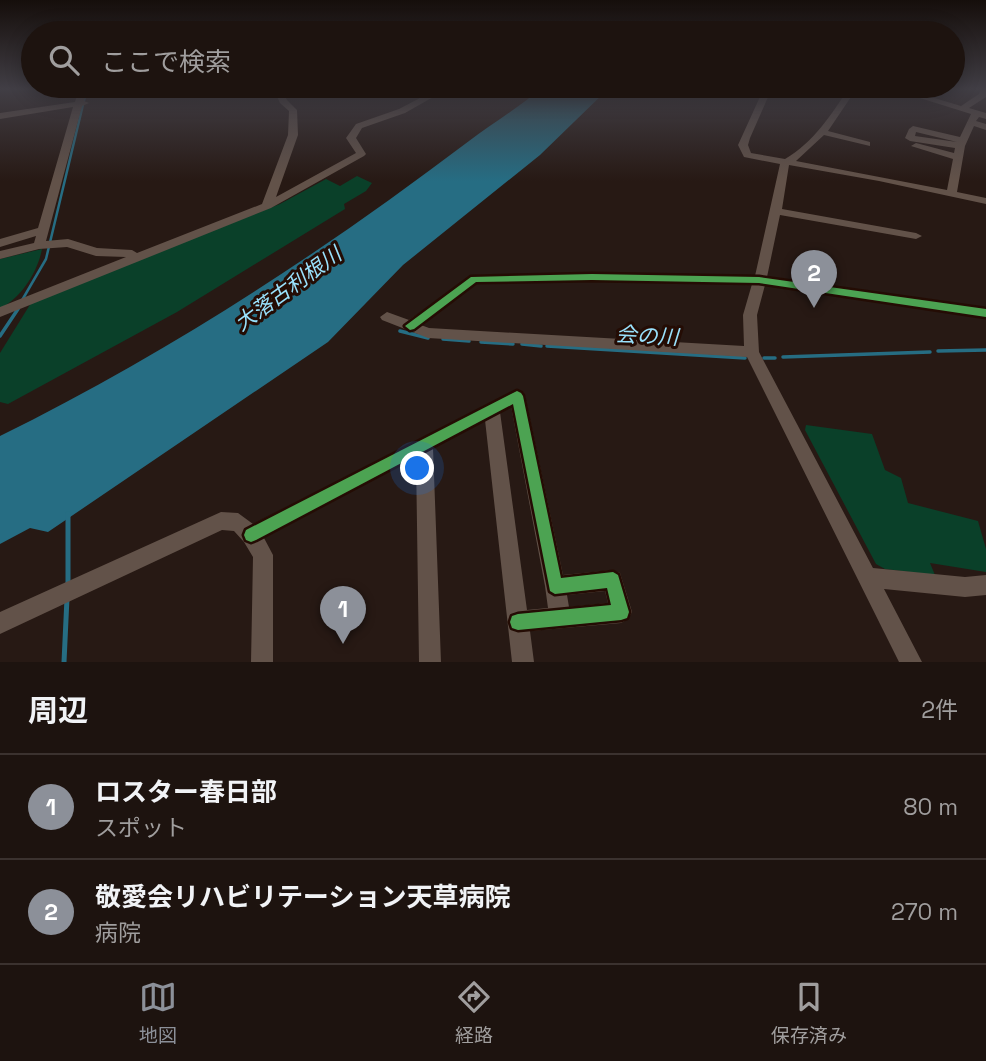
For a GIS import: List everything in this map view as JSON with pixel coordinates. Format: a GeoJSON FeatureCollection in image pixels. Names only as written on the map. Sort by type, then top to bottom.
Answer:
{"type":"FeatureCollection","features":[{"type":"Feature","properties":{"kind":"street"},"geometry":{"type":"LineString","coordinates":[[39,245],[78,119]]}},
{"type":"Feature","properties":{"kind":"street"},"geometry":{"type":"LineString","coordinates":[[267,206],[281,172],[283,156],[293,135],[294,119]]}},
{"type":"Feature","properties":{"kind":"street"},"geometry":{"type":"LineString","coordinates":[[0,313],[141,254],[267,206],[361,153],[351,138],[359,126],[379,119]]}},
{"type":"Feature","properties":{"kind":"street"},"geometry":{"type":"LineString","coordinates":[[754,119],[745,138],[744,152],[754,158],[986,201]]}},
{"type":"Feature","properties":{"kind":"street"},"geometry":{"type":"LineString","coordinates":[[785,163],[806,152],[831,119]]}},
{"type":"Feature","properties":{"kind":"street"},"geometry":{"type":"LineString","coordinates":[[952,193],[962,144],[976,119]]}},
{"type":"Feature","properties":{"kind":"street"},"geometry":{"type":"LineString","coordinates":[[822,132],[867,144]]}},
{"type":"Feature","properties":{"kind":"street"},"geometry":{"type":"LineString","coordinates":[[905,143],[958,157]]}},
{"type":"Feature","properties":{"kind":"street"},"geometry":{"type":"LineString","coordinates":[[785,163],[768,255],[750,315],[755,357],[911,662]]}},
{"type":"Feature","properties":{"kind":"street"},"geometry":{"type":"LineString","coordinates":[[776,211],[916,236]]}},
{"type":"Feature","properties":{"kind":"street"},"geometry":{"type":"LineString","coordinates":[[0,243],[42,230]]}},
{"type":"Feature","properties":{"kind":"street"},"geometry":{"type":"LineString","coordinates":[[0,255],[39,245],[68,243],[112,255],[141,254]]}},
{"type":"Feature","properties":{"kind":"street"},"geometry":{"type":"LineString","coordinates":[[410,326],[474,279],[612,276],[759,280],[986,313]]}},
{"type":"Feature","properties":{"kind":"street"},"geometry":{"type":"LineString","coordinates":[[387,317],[428,333],[755,357]]}},
{"type":"Feature","properties":{"kind":"street"},"geometry":{"type":"LineString","coordinates":[[251,535],[517,396],[560,618]]}},
{"type":"Feature","properties":{"kind":"street"},"geometry":{"type":"LineString","coordinates":[[492,411],[523,662]]}},
{"type":"Feature","properties":{"kind":"street"},"geometry":{"type":"LineString","coordinates":[[424,445],[430,662]]}},
{"type":"Feature","properties":{"kind":"street"},"geometry":{"type":"LineString","coordinates":[[0,623],[55,595],[220,521],[238,522],[251,535],[263,555],[262,662]]}},
{"type":"Feature","properties":{"kind":"street"},"geometry":{"type":"LineString","coordinates":[[867,577],[965,587],[986,585]]}},
{"type":"Feature","properties":{"kind":"street"},"geometry":{"type":"LineString","coordinates":[[518,622],[621,612],[613,580],[555,586]]}},
{"type":"Feature","properties":{"kind":"green space"},"geometry":{"type":"Polygon","coordinates":[[[357,176],[372,183],[366,191],[344,204],[345,209],[177,312],[8,404],[0,402],[0,353],[31,303],[280,204],[326,179],[340,186],[357,176]]]}},
{"type":"Feature","properties":{"kind":"green space"},"geometry":{"type":"Polygon","coordinates":[[[42,249],[37,266],[27,283],[15,298],[0,308],[0,259],[42,249]]]}},
{"type":"Feature","properties":{"kind":"green space"},"geometry":{"type":"Polygon","coordinates":[[[806,425],[872,434],[885,470],[901,478],[908,503],[978,521],[986,549],[986,572],[930,563],[935,575],[885,569],[876,564],[805,430],[806,425]]]}},
{"type":"Feature","properties":{"kind":"water","name":"大落古利根川"},"geometry":{"type":"Polygon","coordinates":[[[500,119],[577,119],[540,155],[403,265],[328,342],[48,532],[30,528],[0,544],[0,436],[123,371],[242,300],[357,223],[500,119]]]}},
{"type":"Feature","properties":{"kind":"waterway"},"geometry":{"type":"LineString","coordinates":[[21,302],[46,259],[80,119]]}},
{"type":"Feature","properties":{"kind":"waterway"},"geometry":{"type":"LineString","coordinates":[[0,336],[18,309]]}},
{"type":"Feature","properties":{"kind":"waterway","name":"会の川"},"geometry":{"type":"LineString","coordinates":[[400,331],[428,338]]}},
{"type":"Feature","properties":{"kind":"waterway","name":"会の川"},"geometry":{"type":"LineString","coordinates":[[443,339],[469,341]]}},
{"type":"Feature","properties":{"kind":"waterway","name":"会の川"},"geometry":{"type":"LineString","coordinates":[[481,342],[513,344]]}},
{"type":"Feature","properties":{"kind":"waterway","name":"会の川"},"geometry":{"type":"LineString","coordinates":[[522,344],[541,346]]}},
{"type":"Feature","properties":{"kind":"waterway","name":"会の川"},"geometry":{"type":"LineString","coordinates":[[547,346],[745,358]]}},
{"type":"Feature","properties":{"kind":"waterway","name":"会の川"},"geometry":{"type":"LineString","coordinates":[[938,351],[986,350]]}},
{"type":"Feature","properties":{"kind":"waterway","name":"会の川"},"geometry":{"type":"LineString","coordinates":[[783,357],[930,352]]}},
{"type":"Feature","properties":{"kind":"waterway","name":"会の川"},"geometry":{"type":"LineString","coordinates":[[764,358],[775,358]]}},
{"type":"Feature","properties":{"kind":"waterway"},"geometry":{"type":"LineString","coordinates":[[68,514],[68,584]]}},
{"type":"Feature","properties":{"kind":"waterway"},"geometry":{"type":"LineString","coordinates":[[64,662],[67,598]]}},
{"type":"Feature","properties":{"kind":"cycle path"},"geometry":{"type":"LineString","coordinates":[[410,326],[474,279],[592,277],[759,280],[986,313]]}},
{"type":"Feature","properties":{"kind":"cycle path"},"geometry":{"type":"LineString","coordinates":[[251,535],[517,396],[555,586],[613,580],[621,612],[518,622]]}},
{"type":"Feature","properties":{"kind":"place","name":"敬愛会リハビリテーション天草病院"},"geometry":{"type":"Point","coordinates":[814,308]}},
{"type":"Feature","properties":{"kind":"place","name":"ロスター春日部"},"geometry":{"type":"Point","coordinates":[343,644]}}]}
